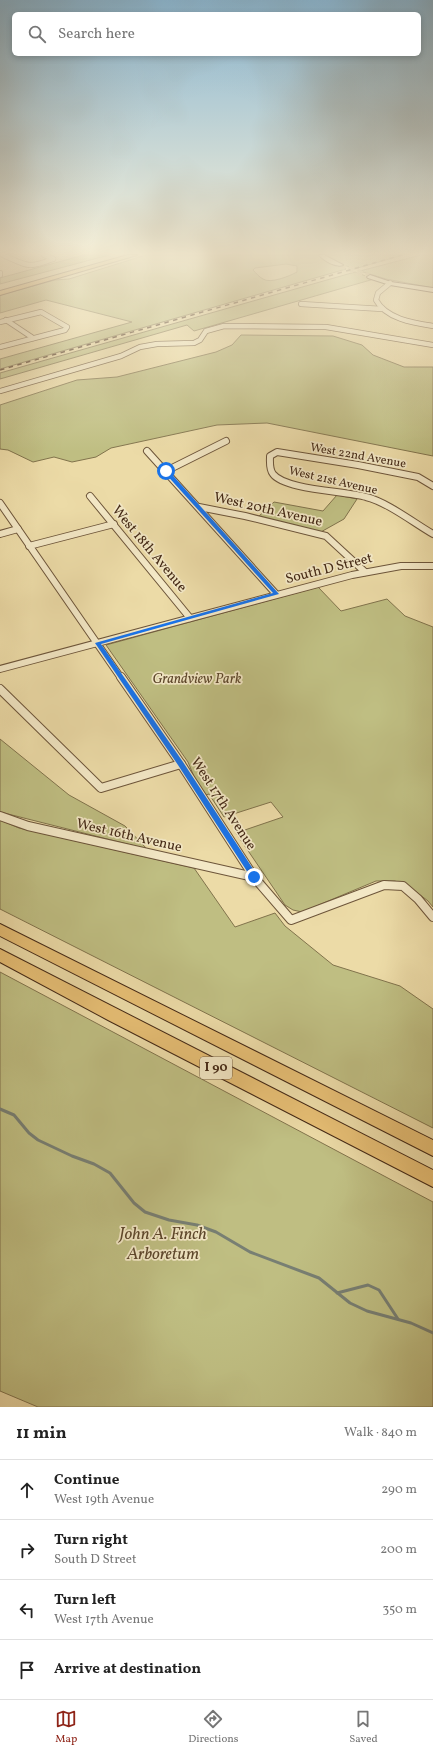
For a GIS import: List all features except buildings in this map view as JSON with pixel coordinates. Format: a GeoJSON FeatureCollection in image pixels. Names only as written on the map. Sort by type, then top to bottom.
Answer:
{"type":"FeatureCollection","features":[{"type":"Feature","properties":{"kind":"highway","name":"I 90"},"geometry":{"type":"LineString","coordinates":[[0,929],[433,1148]]}},
{"type":"Feature","properties":{"kind":"highway","name":"I 90"},"geometry":{"type":"LineString","coordinates":[[0,955],[114,1016],[433,1179]]}},
{"type":"Feature","properties":{"kind":"street"},"geometry":{"type":"LineString","coordinates":[[7,321],[33,338]]}},
{"type":"Feature","properties":{"kind":"street"},"geometry":{"type":"LineString","coordinates":[[0,347],[65,330],[67,327],[56,321]]}},
{"type":"Feature","properties":{"kind":"street"},"geometry":{"type":"LineString","coordinates":[[405,321],[433,326]]}},
{"type":"Feature","properties":{"kind":"street"},"geometry":{"type":"LineString","coordinates":[[0,392],[121,356],[142,345],[194,343],[200,340],[206,332],[224,326],[326,326],[364,334],[433,345]]}},
{"type":"Feature","properties":{"kind":"street"},"geometry":{"type":"LineString","coordinates":[[166,471],[226,441]]}},
{"type":"Feature","properties":{"kind":"street"},"geometry":{"type":"LineString","coordinates":[[147,451],[276,594]]}},
{"type":"Feature","properties":{"kind":"street","name":"West 22nd Avenue"},"geometry":{"type":"LineString","coordinates":[[277,452],[358,465],[418,477],[433,486]]}},
{"type":"Feature","properties":{"kind":"street","name":"West 21st Avenue"},"geometry":{"type":"LineString","coordinates":[[277,452],[270,456],[271,474],[277,479],[289,484],[367,497],[381,503],[433,534]]}},
{"type":"Feature","properties":{"kind":"street","name":"West 18th Avenue"},"geometry":{"type":"LineString","coordinates":[[90,496],[190,618]]}},
{"type":"Feature","properties":{"kind":"street","name":"West 17th Avenue"},"geometry":{"type":"LineString","coordinates":[[0,503],[28,546],[98,643],[181,764],[254,877],[291,920],[384,885],[403,886],[418,899],[433,917]]}},
{"type":"Feature","properties":{"kind":"street","name":"West 20th Avenue"},"geometry":{"type":"LineString","coordinates":[[199,507],[245,516],[326,536],[365,572]]}},
{"type":"Feature","properties":{"kind":"street"},"geometry":{"type":"LineString","coordinates":[[28,546],[114,524]]}},
{"type":"Feature","properties":{"kind":"street"},"geometry":{"type":"LineString","coordinates":[[0,534],[18,529]]}},
{"type":"Feature","properties":{"kind":"street","name":"South D Street"},"geometry":{"type":"LineString","coordinates":[[0,669],[276,594],[365,572],[394,566],[433,566]]}},
{"type":"Feature","properties":{"kind":"street"},"geometry":{"type":"LineString","coordinates":[[0,689],[100,788],[181,764]]}},
{"type":"Feature","properties":{"kind":"street","name":"West 16th Avenue"},"geometry":{"type":"LineString","coordinates":[[0,816],[28,826],[254,877]]}},
{"type":"Feature","properties":{"kind":"green space"},"geometry":{"type":"Polygon","coordinates":[[[127,321],[167,321],[0,369],[0,359],[132,322],[127,321]]]}},
{"type":"Feature","properties":{"kind":"green space"},"geometry":{"type":"Polygon","coordinates":[[[184,321],[230,321],[194,331],[187,325],[0,379],[0,373],[184,321]]]}},
{"type":"Feature","properties":{"kind":"green space"},"geometry":{"type":"Polygon","coordinates":[[[241,335],[333,336],[362,345],[373,355],[404,367],[433,367],[433,456],[267,423],[217,425],[111,448],[96,457],[72,462],[54,457],[33,462],[8,450],[0,449],[0,405],[77,380],[117,377],[216,352],[232,345],[241,335]]]}},
{"type":"Feature","properties":{"kind":"green space"},"geometry":{"type":"Polygon","coordinates":[[[337,495],[357,499],[344,519],[319,533],[258,517],[274,502],[323,511],[337,495]]]}},
{"type":"Feature","properties":{"kind":"green space","name":"Grandview Park"},"geometry":{"type":"Polygon","coordinates":[[[318,587],[341,611],[387,599],[405,616],[433,627],[433,907],[428,901],[411,888],[395,881],[376,881],[302,912],[293,910],[285,905],[236,833],[283,817],[271,802],[224,817],[209,794],[202,796],[188,762],[106,645],[318,587]]]}},
{"type":"Feature","properties":{"kind":"green space"},"geometry":{"type":"Polygon","coordinates":[[[0,739],[69,795],[125,826],[147,849],[0,812],[0,739]]]}},
{"type":"Feature","properties":{"kind":"green space"},"geometry":{"type":"Polygon","coordinates":[[[0,820],[19,828],[194,868],[235,927],[275,913],[285,926],[333,965],[400,986],[433,1009],[433,1128],[0,909],[0,820]]]}},
{"type":"Feature","properties":{"kind":"green space","name":"John A. Finch Arboretum"},"geometry":{"type":"Polygon","coordinates":[[[0,972],[433,1202],[433,1407],[38,1407],[0,1391],[0,972]]]}},
{"type":"Feature","properties":{"kind":"waterway"},"geometry":{"type":"LineString","coordinates":[[0,1109],[14,1115],[29,1133],[38,1140],[72,1156],[94,1164],[110,1173],[134,1203],[145,1212],[169,1220],[197,1225],[216,1232],[250,1252],[319,1278],[337,1293]]}},
{"type":"Feature","properties":{"kind":"waterway"},"geometry":{"type":"LineString","coordinates":[[337,1293],[368,1285],[379,1290],[398,1319]]}},
{"type":"Feature","properties":{"kind":"waterway"},"geometry":{"type":"LineString","coordinates":[[337,1293],[350,1303],[367,1311],[411,1323],[433,1333]]}},
{"type":"Feature","properties":{"kind":"railway"},"geometry":{"type":"LineString","coordinates":[[0,370],[172,321]]}},
{"type":"Feature","properties":{"kind":"route"},"geometry":{"type":"LineString","coordinates":[[166,471],[276,594],[98,643],[181,764],[254,877]]}}]}
